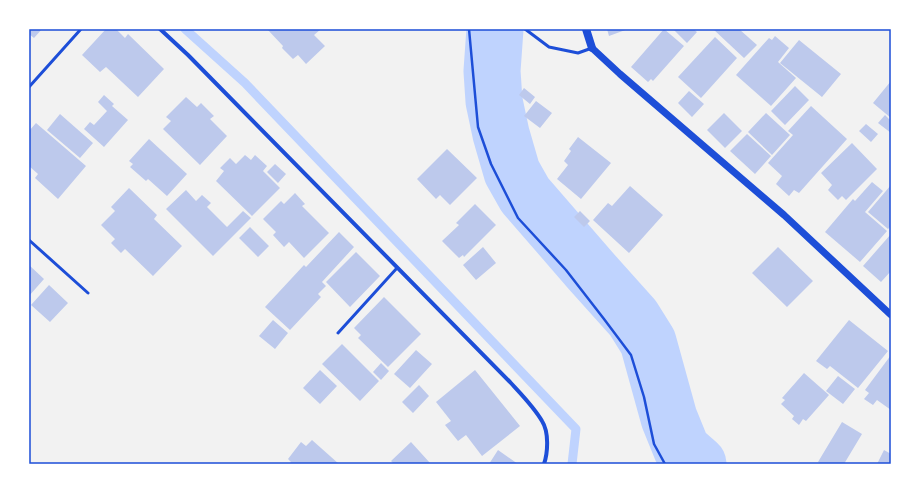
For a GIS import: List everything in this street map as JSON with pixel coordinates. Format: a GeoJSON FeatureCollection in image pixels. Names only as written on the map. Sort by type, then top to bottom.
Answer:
{"type":"FeatureCollection","features":[{"type":"Feature","properties":{"kind":"main road"},"geometry":{"type":"LineString","coordinates":[[586,29],[592,48]]}},
{"type":"Feature","properties":{"kind":"street"},"geometry":{"type":"LineString","coordinates":[[160,29],[188,55],[510,382],[543,422],[547,438],[544,464]]}},
{"type":"Feature","properties":{"kind":"street"},"geometry":{"type":"LineString","coordinates":[[592,48],[620,74],[784,215],[891,315]]}},
{"type":"Feature","properties":{"kind":"lane"},"geometry":{"type":"LineString","coordinates":[[29,87],[81,29]]}},
{"type":"Feature","properties":{"kind":"lane"},"geometry":{"type":"LineString","coordinates":[[525,29],[549,47],[578,53],[592,48]]}},
{"type":"Feature","properties":{"kind":"lane"},"geometry":{"type":"LineString","coordinates":[[29,240],[88,293]]}},
{"type":"Feature","properties":{"kind":"lane"},"geometry":{"type":"LineString","coordinates":[[338,333],[397,268]]}},
{"type":"Feature","properties":{"kind":"path"},"geometry":{"type":"LineString","coordinates":[[470,29],[478,127],[491,164],[518,218],[566,270],[631,355],[644,396],[654,444],[665,464]]}},
{"type":"Feature","properties":{"kind":"building"},"geometry":{"type":"Polygon","coordinates":[[[29,29],[42,29],[34,38],[29,34],[29,29]]]}},
{"type":"Feature","properties":{"kind":"building"},"geometry":{"type":"Polygon","coordinates":[[[106,29],[116,29],[125,38],[128,34],[164,69],[138,97],[106,67],[100,72],[82,55],[106,29]]]}},
{"type":"Feature","properties":{"kind":"building"},"geometry":{"type":"Polygon","coordinates":[[[267,29],[321,29],[314,35],[325,46],[306,64],[298,55],[293,59],[267,29]]]}},
{"type":"Feature","properties":{"kind":"building"},"geometry":{"type":"Polygon","coordinates":[[[607,29],[628,29],[609,36],[607,29]]]}},
{"type":"Feature","properties":{"kind":"building"},"geometry":{"type":"Polygon","coordinates":[[[664,29],[684,46],[653,81],[651,79],[648,82],[631,67],[664,29]]]}},
{"type":"Feature","properties":{"kind":"building"},"geometry":{"type":"Polygon","coordinates":[[[673,29],[693,29],[697,32],[687,43],[673,29]]]}},
{"type":"Feature","properties":{"kind":"building"},"geometry":{"type":"Polygon","coordinates":[[[713,29],[739,29],[757,45],[744,58],[713,29]]]}},
{"type":"Feature","properties":{"kind":"building"},"geometry":{"type":"Polygon","coordinates":[[[775,36],[789,48],[778,62],[796,78],[771,106],[736,75],[769,38],[772,40],[775,36]]]}},
{"type":"Feature","properties":{"kind":"building"},"geometry":{"type":"Polygon","coordinates":[[[715,37],[737,58],[701,98],[678,77],[715,37]]]}},
{"type":"Feature","properties":{"kind":"building"},"geometry":{"type":"Polygon","coordinates":[[[799,40],[841,74],[822,97],[780,63],[799,40]]]}},
{"type":"Feature","properties":{"kind":"building"},"geometry":{"type":"Polygon","coordinates":[[[891,81],[891,118],[873,103],[891,81]]]}},
{"type":"Feature","properties":{"kind":"building"},"geometry":{"type":"Polygon","coordinates":[[[795,86],[809,100],[785,125],[771,111],[795,86]]]}},
{"type":"Feature","properties":{"kind":"building"},"geometry":{"type":"Polygon","coordinates":[[[524,88],[535,97],[530,104],[519,95],[524,88]]]}},
{"type":"Feature","properties":{"kind":"building"},"geometry":{"type":"Polygon","coordinates":[[[689,91],[704,104],[692,117],[678,103],[689,91]]]}},
{"type":"Feature","properties":{"kind":"building"},"geometry":{"type":"Polygon","coordinates":[[[104,95],[114,104],[112,106],[128,120],[104,147],[84,129],[90,122],[94,125],[107,111],[98,102],[104,95]]]}},
{"type":"Feature","properties":{"kind":"building"},"geometry":{"type":"Polygon","coordinates":[[[186,97],[197,107],[201,103],[214,116],[210,119],[227,136],[200,165],[163,129],[171,121],[166,117],[186,97]]]}},
{"type":"Feature","properties":{"kind":"building"},"geometry":{"type":"Polygon","coordinates":[[[536,101],[552,113],[540,128],[524,116],[536,101]]]}},
{"type":"Feature","properties":{"kind":"building"},"geometry":{"type":"Polygon","coordinates":[[[811,106],[847,139],[799,193],[794,190],[789,196],[776,184],[782,176],[768,163],[793,135],[788,131],[811,106]]]}},
{"type":"Feature","properties":{"kind":"building"},"geometry":{"type":"Polygon","coordinates":[[[724,113],[742,131],[725,148],[707,130],[724,113]]]}},
{"type":"Feature","properties":{"kind":"building"},"geometry":{"type":"Polygon","coordinates":[[[766,113],[790,135],[772,155],[748,132],[766,113]]]}},
{"type":"Feature","properties":{"kind":"building"},"geometry":{"type":"Polygon","coordinates":[[[60,114],[93,143],[80,158],[47,130],[60,114]]]}},
{"type":"Feature","properties":{"kind":"building"},"geometry":{"type":"Polygon","coordinates":[[[885,115],[891,121],[891,133],[878,123],[885,115]]]}},
{"type":"Feature","properties":{"kind":"building"},"geometry":{"type":"Polygon","coordinates":[[[36,123],[86,166],[58,199],[35,178],[38,174],[29,166],[29,131],[36,123]]]}},
{"type":"Feature","properties":{"kind":"building"},"geometry":{"type":"Polygon","coordinates":[[[866,124],[878,134],[871,142],[859,131],[866,124]]]}},
{"type":"Feature","properties":{"kind":"building"},"geometry":{"type":"Polygon","coordinates":[[[747,134],[771,156],[755,174],[730,151],[747,134]]]}},
{"type":"Feature","properties":{"kind":"building"},"geometry":{"type":"Polygon","coordinates":[[[578,137],[611,163],[581,199],[557,179],[568,165],[564,161],[571,151],[569,149],[578,137]]]}},
{"type":"Feature","properties":{"kind":"building"},"geometry":{"type":"Polygon","coordinates":[[[149,139],[187,174],[167,196],[148,179],[146,181],[130,167],[133,164],[129,161],[149,139]]]}},
{"type":"Feature","properties":{"kind":"building"},"geometry":{"type":"Polygon","coordinates":[[[852,143],[877,169],[846,200],[842,196],[838,200],[828,190],[832,185],[821,173],[852,143]]]}},
{"type":"Feature","properties":{"kind":"building"},"geometry":{"type":"Polygon","coordinates":[[[447,149],[477,178],[450,205],[440,195],[436,199],[417,179],[447,149]]]}},
{"type":"Feature","properties":{"kind":"building"},"geometry":{"type":"Polygon","coordinates":[[[245,155],[251,160],[255,155],[267,166],[263,171],[280,188],[252,216],[216,181],[224,171],[220,168],[230,158],[236,164],[245,155]]]}},
{"type":"Feature","properties":{"kind":"building"},"geometry":{"type":"Polygon","coordinates":[[[275,164],[286,174],[278,183],[267,172],[275,164]]]}},
{"type":"Feature","properties":{"kind":"building"},"geometry":{"type":"Polygon","coordinates":[[[872,182],[883,191],[865,212],[887,231],[860,262],[825,232],[853,199],[855,201],[872,182]]]}},
{"type":"Feature","properties":{"kind":"building"},"geometry":{"type":"Polygon","coordinates":[[[891,185],[891,226],[888,229],[868,212],[891,185]]]}},
{"type":"Feature","properties":{"kind":"building"},"geometry":{"type":"Polygon","coordinates":[[[630,186],[663,215],[629,253],[593,220],[608,203],[612,206],[630,186]]]}},
{"type":"Feature","properties":{"kind":"building"},"geometry":{"type":"Polygon","coordinates":[[[129,188],[157,215],[154,219],[182,246],[153,276],[125,249],[121,253],[111,243],[115,239],[101,225],[115,211],[111,207],[129,188]]]}},
{"type":"Feature","properties":{"kind":"building"},"geometry":{"type":"Polygon","coordinates":[[[186,190],[196,201],[202,195],[211,203],[207,207],[227,227],[243,211],[251,218],[213,256],[166,209],[186,190]]]}},
{"type":"Feature","properties":{"kind":"building"},"geometry":{"type":"Polygon","coordinates":[[[295,193],[305,204],[302,206],[329,233],[304,258],[289,242],[284,247],[273,235],[276,232],[263,219],[281,201],[284,204],[295,193]]]}},
{"type":"Feature","properties":{"kind":"building"},"geometry":{"type":"Polygon","coordinates":[[[475,204],[496,225],[464,257],[463,255],[459,258],[442,241],[459,225],[456,223],[475,204]]]}},
{"type":"Feature","properties":{"kind":"building"},"geometry":{"type":"Polygon","coordinates":[[[580,211],[590,221],[584,227],[574,217],[580,211]]]}},
{"type":"Feature","properties":{"kind":"building"},"geometry":{"type":"Polygon","coordinates":[[[250,227],[269,246],[258,257],[239,238],[250,227]]]}},
{"type":"Feature","properties":{"kind":"building"},"geometry":{"type":"Polygon","coordinates":[[[339,232],[354,247],[322,282],[326,286],[318,294],[321,297],[290,330],[265,307],[304,265],[306,267],[339,232]]]}},
{"type":"Feature","properties":{"kind":"building"},"geometry":{"type":"Polygon","coordinates":[[[891,234],[891,271],[881,282],[863,266],[891,234]]]}},
{"type":"Feature","properties":{"kind":"building"},"geometry":{"type":"Polygon","coordinates":[[[483,247],[496,263],[476,280],[463,265],[483,247]]]}},
{"type":"Feature","properties":{"kind":"building"},"geometry":{"type":"Polygon","coordinates":[[[778,247],[813,281],[787,307],[752,273],[778,247]]]}},
{"type":"Feature","properties":{"kind":"building"},"geometry":{"type":"Polygon","coordinates":[[[356,252],[380,276],[350,307],[326,282],[356,252]]]}},
{"type":"Feature","properties":{"kind":"building"},"geometry":{"type":"Polygon","coordinates":[[[29,265],[44,279],[29,296],[29,265]]]}},
{"type":"Feature","properties":{"kind":"building"},"geometry":{"type":"Polygon","coordinates":[[[49,285],[68,303],[50,322],[31,305],[49,285]]]}},
{"type":"Feature","properties":{"kind":"building"},"geometry":{"type":"Polygon","coordinates":[[[384,297],[421,334],[388,367],[358,338],[361,335],[354,328],[384,297]]]}},
{"type":"Feature","properties":{"kind":"building"},"geometry":{"type":"Polygon","coordinates":[[[273,320],[288,333],[275,349],[259,336],[273,320]]]}},
{"type":"Feature","properties":{"kind":"building"},"geometry":{"type":"Polygon","coordinates":[[[849,320],[888,351],[858,388],[830,366],[827,369],[816,361],[849,320]]]}},
{"type":"Feature","properties":{"kind":"building"},"geometry":{"type":"Polygon","coordinates":[[[342,344],[379,381],[360,401],[322,364],[342,344]]]}},
{"type":"Feature","properties":{"kind":"building"},"geometry":{"type":"Polygon","coordinates":[[[416,350],[432,364],[410,388],[394,374],[416,350]]]}},
{"type":"Feature","properties":{"kind":"building"},"geometry":{"type":"Polygon","coordinates":[[[891,355],[891,410],[877,400],[873,405],[864,399],[869,393],[865,390],[891,355]]]}},
{"type":"Feature","properties":{"kind":"building"},"geometry":{"type":"Polygon","coordinates":[[[381,363],[389,371],[381,380],[373,372],[381,363]]]}},
{"type":"Feature","properties":{"kind":"building"},"geometry":{"type":"Polygon","coordinates":[[[320,370],[337,386],[320,404],[303,388],[320,370]]]}},
{"type":"Feature","properties":{"kind":"building"},"geometry":{"type":"Polygon","coordinates":[[[475,370],[520,426],[482,456],[466,435],[458,441],[445,425],[451,421],[436,402],[475,370]]]}},
{"type":"Feature","properties":{"kind":"building"},"geometry":{"type":"Polygon","coordinates":[[[804,373],[829,395],[806,421],[803,419],[799,425],[792,419],[794,416],[781,404],[785,400],[782,398],[804,373]]]}},
{"type":"Feature","properties":{"kind":"building"},"geometry":{"type":"Polygon","coordinates":[[[838,376],[855,389],[843,404],[826,391],[838,376]]]}},
{"type":"Feature","properties":{"kind":"building"},"geometry":{"type":"Polygon","coordinates":[[[419,385],[429,396],[413,413],[402,402],[419,385]]]}},
{"type":"Feature","properties":{"kind":"building"},"geometry":{"type":"Polygon","coordinates":[[[842,422],[862,434],[844,464],[822,464],[818,462],[842,422]]]}},
{"type":"Feature","properties":{"kind":"building"},"geometry":{"type":"Polygon","coordinates":[[[312,440],[339,464],[289,464],[291,462],[288,459],[301,442],[306,446],[312,440]]]}},
{"type":"Feature","properties":{"kind":"building"},"geometry":{"type":"Polygon","coordinates":[[[411,442],[430,463],[394,464],[391,461],[411,442]]]}},
{"type":"Feature","properties":{"kind":"building"},"geometry":{"type":"Polygon","coordinates":[[[498,450],[518,464],[489,464],[498,450]]]}},
{"type":"Feature","properties":{"kind":"building"},"geometry":{"type":"Polygon","coordinates":[[[884,450],[891,454],[891,464],[877,464],[884,450]]]}},
{"type":"Feature","properties":{"kind":"waterway"},"geometry":{"type":"LineString","coordinates":[[185,29],[245,83],[576,429],[572,464]]}},
{"type":"Feature","properties":{"kind":"waterway"},"geometry":{"type":"LineString","coordinates":[[495,29],[492,71],[494,101],[501,134],[512,172],[525,195],[633,318],[648,342],[669,418],[682,450],[698,464]]}}]}
